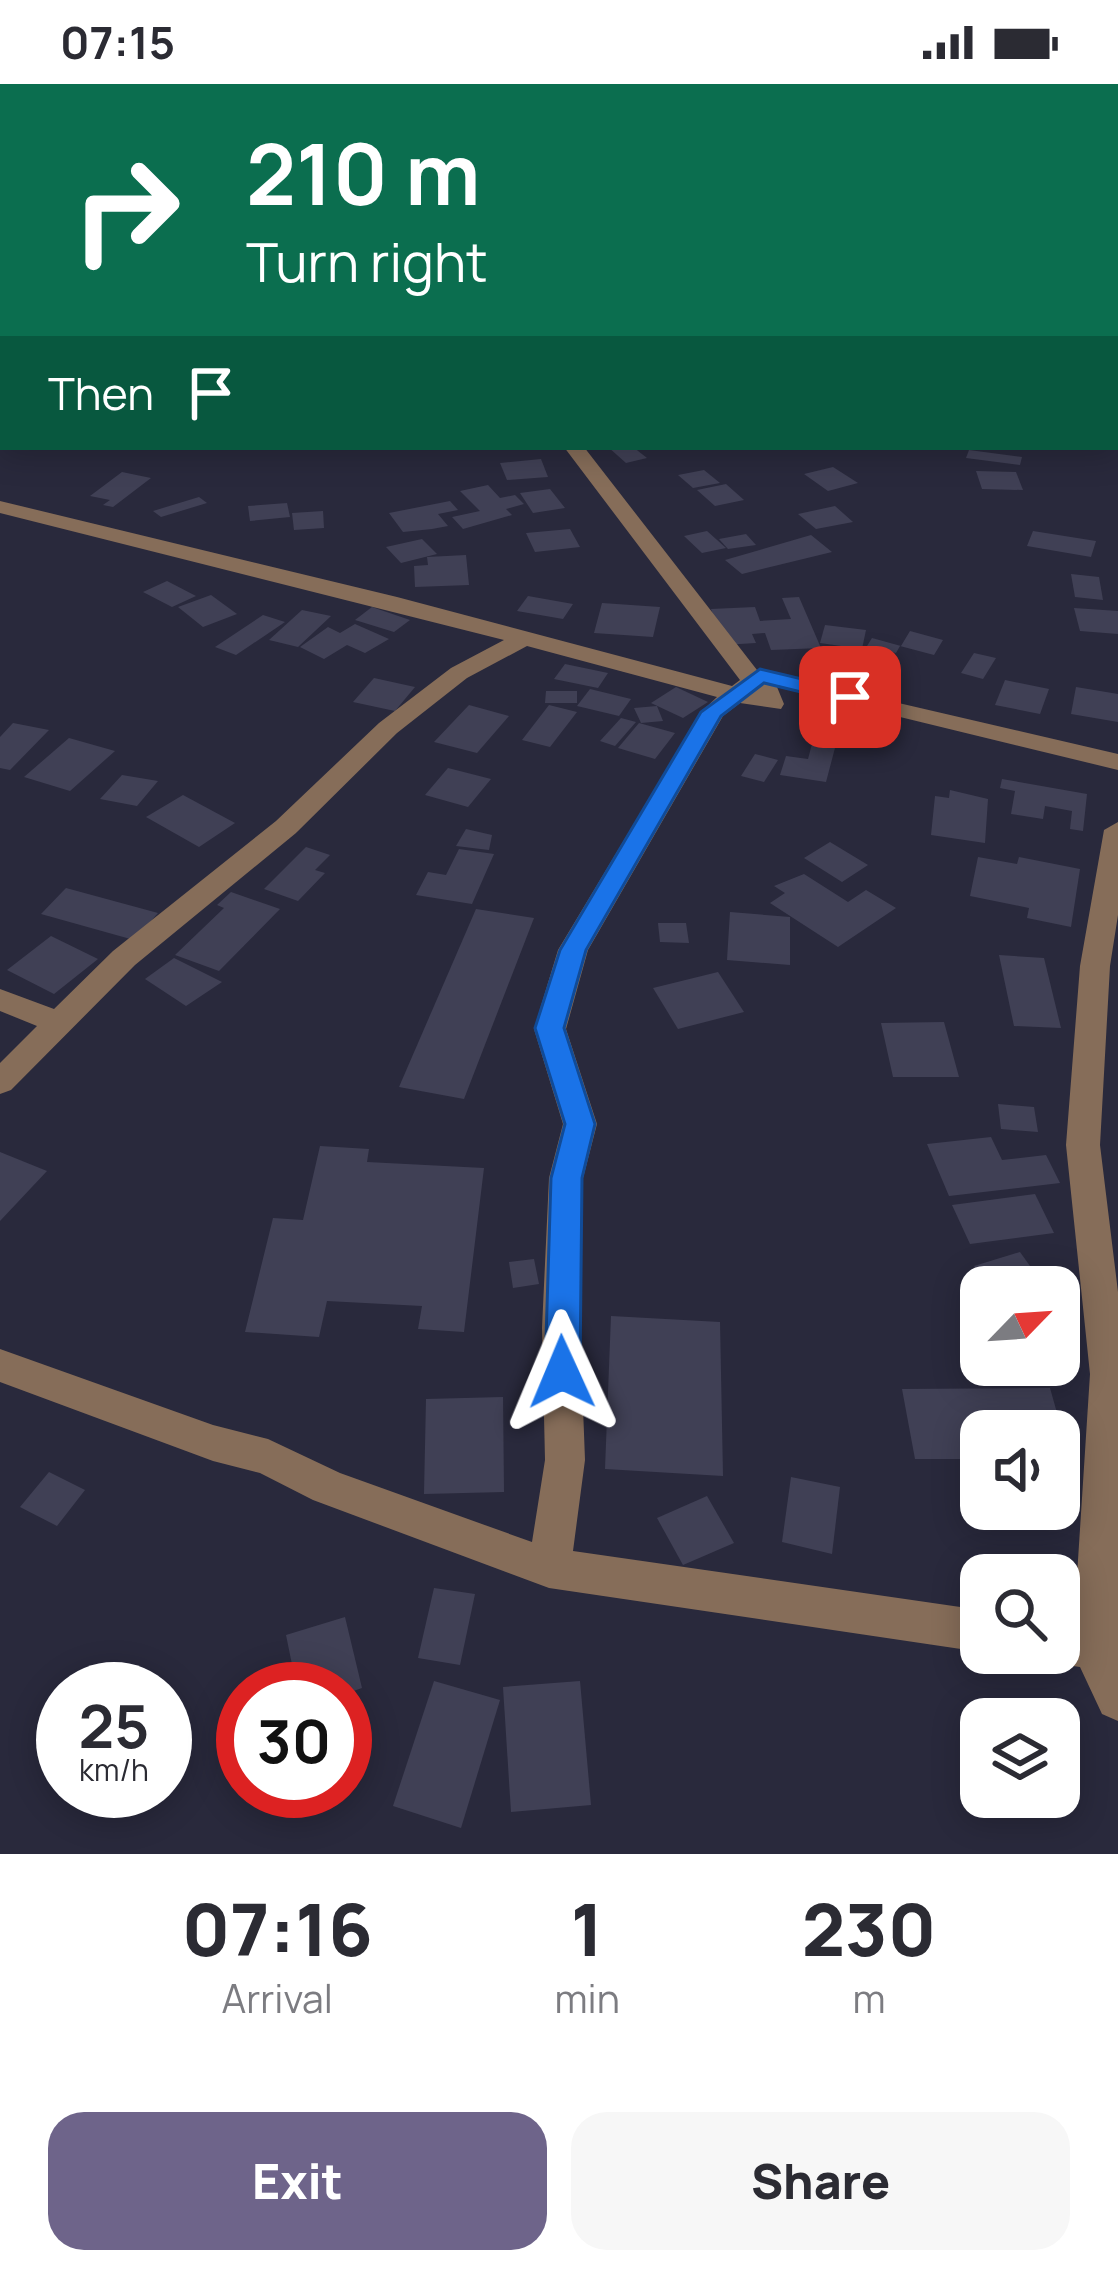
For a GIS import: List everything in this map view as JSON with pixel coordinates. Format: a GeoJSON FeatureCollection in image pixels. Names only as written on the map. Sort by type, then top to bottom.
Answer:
{"type":"FeatureCollection","features":[{"type":"Feature","properties":{"kind":"street"},"geometry":{"type":"LineString","coordinates":[[576,450],[766,690]]}},
{"type":"Feature","properties":{"kind":"street"},"geometry":{"type":"LineString","coordinates":[[0,507],[523,639],[1118,762]]}},
{"type":"Feature","properties":{"kind":"street"},"geometry":{"type":"LineString","coordinates":[[0,1082],[124,958],[286,827],[388,728],[459,673],[523,639]]}},
{"type":"Feature","properties":{"kind":"street"},"geometry":{"type":"LineString","coordinates":[[549,1568],[566,1460],[561,1328],[566,1178],[580,1124],[550,1028],[573,950],[712,712],[766,690]]}},
{"type":"Feature","properties":{"kind":"street"},"geometry":{"type":"LineString","coordinates":[[1080,1620],[1109,1374],[1083,1145],[1095,966],[1118,830]]}},
{"type":"Feature","properties":{"kind":"street"},"geometry":{"type":"LineString","coordinates":[[0,999],[58,1023]]}},
{"type":"Feature","properties":{"kind":"street"},"geometry":{"type":"LineString","coordinates":[[1093,1022],[1118,1068]]}},
{"type":"Feature","properties":{"kind":"street"},"geometry":{"type":"LineString","coordinates":[[0,1365],[213,1442],[268,1457],[327,1487],[549,1568],[960,1628]]}},
{"type":"Feature","properties":{"kind":"street"},"geometry":{"type":"LineString","coordinates":[[1080,1649],[1118,1698]]}},
{"type":"Feature","properties":{"kind":"building"},"geometry":{"type":"Polygon","coordinates":[[[611,450],[637,450],[647,458],[626,463],[611,450]]]}},
{"type":"Feature","properties":{"kind":"building"},"geometry":{"type":"Polygon","coordinates":[[[969,450],[1022,457],[1020,465],[966,458],[969,450]]]}},
{"type":"Feature","properties":{"kind":"building"},"geometry":{"type":"Polygon","coordinates":[[[541,459],[548,477],[507,480],[500,463],[541,459]]]}},
{"type":"Feature","properties":{"kind":"building"},"geometry":{"type":"Polygon","coordinates":[[[833,467],[858,483],[828,491],[804,474],[833,467]]]}},
{"type":"Feature","properties":{"kind":"building"},"geometry":{"type":"Polygon","coordinates":[[[704,470],[720,483],[693,488],[678,475],[704,470]]]}},
{"type":"Feature","properties":{"kind":"building"},"geometry":{"type":"Polygon","coordinates":[[[976,471],[1016,472],[1023,490],[982,489],[976,471]]]}},
{"type":"Feature","properties":{"kind":"building"},"geometry":{"type":"Polygon","coordinates":[[[122,472],[151,478],[113,507],[103,505],[110,500],[90,496],[122,472]]]}},
{"type":"Feature","properties":{"kind":"building"},"geometry":{"type":"Polygon","coordinates":[[[726,484],[744,500],[715,506],[697,490],[726,484]]]}},
{"type":"Feature","properties":{"kind":"building"},"geometry":{"type":"Polygon","coordinates":[[[488,485],[500,498],[515,495],[524,504],[506,509],[512,515],[463,529],[452,517],[480,511],[460,491],[488,485]]]}},
{"type":"Feature","properties":{"kind":"building"},"geometry":{"type":"Polygon","coordinates":[[[550,489],[565,508],[533,513],[520,493],[550,489]]]}},
{"type":"Feature","properties":{"kind":"building"},"geometry":{"type":"Polygon","coordinates":[[[199,497],[207,503],[161,517],[153,511],[199,497]]]}},
{"type":"Feature","properties":{"kind":"building"},"geometry":{"type":"Polygon","coordinates":[[[450,501],[458,510],[438,514],[448,526],[403,532],[389,513],[450,501]]]}},
{"type":"Feature","properties":{"kind":"building"},"geometry":{"type":"Polygon","coordinates":[[[287,503],[290,517],[250,521],[248,506],[287,503]]]}},
{"type":"Feature","properties":{"kind":"building"},"geometry":{"type":"Polygon","coordinates":[[[835,506],[853,522],[816,529],[798,514],[835,506]]]}},
{"type":"Feature","properties":{"kind":"building"},"geometry":{"type":"Polygon","coordinates":[[[323,511],[324,528],[294,530],[292,513],[323,511]]]}},
{"type":"Feature","properties":{"kind":"building"},"geometry":{"type":"Polygon","coordinates":[[[570,529],[580,547],[535,552],[526,533],[570,529]]]}},
{"type":"Feature","properties":{"kind":"building"},"geometry":{"type":"Polygon","coordinates":[[[707,531],[726,548],[702,553],[684,536],[707,531]]]}},
{"type":"Feature","properties":{"kind":"building"},"geometry":{"type":"Polygon","coordinates":[[[1033,531],[1096,541],[1091,557],[1027,546],[1033,531]]]}},
{"type":"Feature","properties":{"kind":"building"},"geometry":{"type":"Polygon","coordinates":[[[746,534],[756,545],[728,549],[719,539],[746,534]]]}},
{"type":"Feature","properties":{"kind":"building"},"geometry":{"type":"Polygon","coordinates":[[[811,535],[832,552],[742,574],[725,560],[811,535]]]}},
{"type":"Feature","properties":{"kind":"building"},"geometry":{"type":"Polygon","coordinates":[[[422,539],[437,554],[401,563],[386,547],[422,539]]]}},
{"type":"Feature","properties":{"kind":"building"},"geometry":{"type":"Polygon","coordinates":[[[466,555],[469,585],[415,587],[414,566],[428,565],[427,557],[466,555]]]}},
{"type":"Feature","properties":{"kind":"building"},"geometry":{"type":"Polygon","coordinates":[[[1071,574],[1099,577],[1103,600],[1075,597],[1071,574]]]}},
{"type":"Feature","properties":{"kind":"building"},"geometry":{"type":"Polygon","coordinates":[[[167,581],[196,596],[172,607],[143,592],[167,581]]]}},
{"type":"Feature","properties":{"kind":"building"},"geometry":{"type":"Polygon","coordinates":[[[211,595],[237,614],[203,627],[178,607],[211,595]]]}},
{"type":"Feature","properties":{"kind":"building"},"geometry":{"type":"Polygon","coordinates":[[[528,596],[573,604],[563,619],[517,611],[528,596]]]}},
{"type":"Feature","properties":{"kind":"building"},"geometry":{"type":"Polygon","coordinates":[[[799,597],[821,648],[771,650],[765,633],[752,634],[756,643],[723,645],[711,609],[755,607],[760,621],[791,619],[782,598],[799,597]]]}},
{"type":"Feature","properties":{"kind":"building"},"geometry":{"type":"Polygon","coordinates":[[[602,603],[660,607],[653,637],[594,633],[602,603]]]}},
{"type":"Feature","properties":{"kind":"building"},"geometry":{"type":"Polygon","coordinates":[[[372,607],[410,620],[394,632],[355,620],[372,607]]]}},
{"type":"Feature","properties":{"kind":"building"},"geometry":{"type":"Polygon","coordinates":[[[1074,608],[1118,611],[1118,634],[1080,631],[1074,608]]]}},
{"type":"Feature","properties":{"kind":"building"},"geometry":{"type":"Polygon","coordinates":[[[302,610],[331,616],[298,647],[269,640],[302,610]]]}},
{"type":"Feature","properties":{"kind":"building"},"geometry":{"type":"Polygon","coordinates":[[[263,615],[285,622],[236,655],[215,647],[263,615]]]}},
{"type":"Feature","properties":{"kind":"building"},"geometry":{"type":"Polygon","coordinates":[[[355,624],[389,639],[365,653],[347,645],[324,659],[300,647],[328,627],[340,633],[355,624]]]}},
{"type":"Feature","properties":{"kind":"building"},"geometry":{"type":"Polygon","coordinates":[[[825,625],[866,630],[862,649],[820,643],[825,625]]]}},
{"type":"Feature","properties":{"kind":"building"},"geometry":{"type":"Polygon","coordinates":[[[910,631],[943,640],[934,655],[900,646],[896,653],[867,646],[872,638],[901,646],[910,631]]]}},
{"type":"Feature","properties":{"kind":"building"},"geometry":{"type":"Polygon","coordinates":[[[974,653],[996,658],[983,679],[961,673],[974,653]]]}},
{"type":"Feature","properties":{"kind":"building"},"geometry":{"type":"Polygon","coordinates":[[[565,664],[608,673],[598,688],[554,679],[565,664]]]}},
{"type":"Feature","properties":{"kind":"building"},"geometry":{"type":"Polygon","coordinates":[[[374,678],[415,687],[395,711],[353,702],[374,678]]]}},
{"type":"Feature","properties":{"kind":"building"},"geometry":{"type":"Polygon","coordinates":[[[1005,680],[1049,689],[1040,714],[995,705],[1005,680]]]}},
{"type":"Feature","properties":{"kind":"building"},"geometry":{"type":"Polygon","coordinates":[[[676,687],[708,702],[683,718],[651,703],[676,687]]]}},
{"type":"Feature","properties":{"kind":"building"},"geometry":{"type":"Polygon","coordinates":[[[1076,687],[1118,694],[1118,722],[1071,714],[1076,687]]]}},
{"type":"Feature","properties":{"kind":"building"},"geometry":{"type":"Polygon","coordinates":[[[590,689],[631,699],[619,716],[577,706],[590,689]]]}},
{"type":"Feature","properties":{"kind":"building"},"geometry":{"type":"Polygon","coordinates":[[[546,691],[577,691],[577,703],[545,703],[546,691]]]}},
{"type":"Feature","properties":{"kind":"building"},"geometry":{"type":"Polygon","coordinates":[[[469,705],[509,716],[477,753],[434,742],[469,705]]]}},
{"type":"Feature","properties":{"kind":"building"},"geometry":{"type":"Polygon","coordinates":[[[549,705],[577,712],[550,747],[522,740],[549,705]]]}},
{"type":"Feature","properties":{"kind":"building"},"geometry":{"type":"Polygon","coordinates":[[[657,706],[663,721],[641,723],[634,708],[657,706]]]}},
{"type":"Feature","properties":{"kind":"building"},"geometry":{"type":"Polygon","coordinates":[[[621,718],[636,722],[615,746],[600,741],[621,718]]]}},
{"type":"Feature","properties":{"kind":"building"},"geometry":{"type":"Polygon","coordinates":[[[13,723],[49,730],[10,770],[0,768],[0,737],[13,723]]]}},
{"type":"Feature","properties":{"kind":"building"},"geometry":{"type":"Polygon","coordinates":[[[639,723],[675,733],[655,759],[618,748],[639,723]]]}},
{"type":"Feature","properties":{"kind":"building"},"geometry":{"type":"Polygon","coordinates":[[[69,738],[115,751],[70,791],[24,777],[69,738]]]}},
{"type":"Feature","properties":{"kind":"building"},"geometry":{"type":"Polygon","coordinates":[[[812,744],[835,748],[826,782],[780,775],[786,756],[808,759],[812,744]]]}},
{"type":"Feature","properties":{"kind":"building"},"geometry":{"type":"Polygon","coordinates":[[[755,754],[778,760],[764,782],[741,776],[755,754]]]}},
{"type":"Feature","properties":{"kind":"building"},"geometry":{"type":"Polygon","coordinates":[[[448,768],[491,779],[468,807],[425,795],[448,768]]]}},
{"type":"Feature","properties":{"kind":"building"},"geometry":{"type":"Polygon","coordinates":[[[122,775],[158,781],[137,806],[100,799],[122,775]]]}},
{"type":"Feature","properties":{"kind":"building"},"geometry":{"type":"Polygon","coordinates":[[[1002,779],[1087,794],[1083,831],[1070,829],[1072,811],[1045,806],[1043,819],[1011,814],[1015,791],[1000,788],[1002,779]]]}},
{"type":"Feature","properties":{"kind":"building"},"geometry":{"type":"Polygon","coordinates":[[[950,790],[988,799],[985,843],[931,835],[935,796],[949,798],[950,790]]]}},
{"type":"Feature","properties":{"kind":"building"},"geometry":{"type":"Polygon","coordinates":[[[183,795],[235,823],[199,847],[146,817],[183,795]]]}},
{"type":"Feature","properties":{"kind":"building"},"geometry":{"type":"Polygon","coordinates":[[[466,829],[492,835],[489,850],[456,846],[466,829]]]}},
{"type":"Feature","properties":{"kind":"building"},"geometry":{"type":"Polygon","coordinates":[[[830,842],[868,865],[842,882],[804,858],[830,842]]]}},
{"type":"Feature","properties":{"kind":"building"},"geometry":{"type":"Polygon","coordinates":[[[306,847],[330,855],[315,870],[325,873],[298,901],[264,889],[306,847]]]}},
{"type":"Feature","properties":{"kind":"building"},"geometry":{"type":"Polygon","coordinates":[[[459,849],[494,854],[472,904],[416,895],[428,872],[446,875],[459,849]]]}},
{"type":"Feature","properties":{"kind":"building"},"geometry":{"type":"Polygon","coordinates":[[[978,857],[1017,864],[1019,857],[1080,869],[1071,927],[1027,918],[1029,908],[970,896],[978,857]]]}},
{"type":"Feature","properties":{"kind":"building"},"geometry":{"type":"Polygon","coordinates":[[[804,874],[848,902],[866,890],[896,908],[838,947],[770,903],[785,893],[774,886],[804,874]]]}},
{"type":"Feature","properties":{"kind":"building"},"geometry":{"type":"Polygon","coordinates":[[[66,888],[158,913],[134,940],[41,914],[66,888]]]}},
{"type":"Feature","properties":{"kind":"building"},"geometry":{"type":"Polygon","coordinates":[[[231,892],[280,909],[219,971],[175,955],[224,908],[217,905],[231,892]]]}},
{"type":"Feature","properties":{"kind":"building"},"geometry":{"type":"Polygon","coordinates":[[[476,909],[534,918],[464,1099],[399,1087],[476,909]]]}},
{"type":"Feature","properties":{"kind":"building"},"geometry":{"type":"Polygon","coordinates":[[[730,912],[790,917],[790,965],[727,960],[730,912]]]}},
{"type":"Feature","properties":{"kind":"building"},"geometry":{"type":"Polygon","coordinates":[[[658,923],[686,923],[689,943],[660,942],[658,923]]]}},
{"type":"Feature","properties":{"kind":"building"},"geometry":{"type":"Polygon","coordinates":[[[51,936],[98,959],[54,994],[7,970],[51,936]]]}},
{"type":"Feature","properties":{"kind":"building"},"geometry":{"type":"Polygon","coordinates":[[[999,955],[1044,958],[1061,1028],[1014,1026],[999,955]]]}},
{"type":"Feature","properties":{"kind":"building"},"geometry":{"type":"Polygon","coordinates":[[[174,958],[222,982],[186,1006],[145,979],[174,958]]]}},
{"type":"Feature","properties":{"kind":"building"},"geometry":{"type":"Polygon","coordinates":[[[718,972],[744,1012],[678,1029],[653,988],[718,972]]]}},
{"type":"Feature","properties":{"kind":"building"},"geometry":{"type":"Polygon","coordinates":[[[944,1022],[959,1077],[893,1077],[881,1023],[944,1022]]]}},
{"type":"Feature","properties":{"kind":"building"},"geometry":{"type":"Polygon","coordinates":[[[998,1104],[1034,1107],[1038,1132],[1001,1129],[998,1104]]]}},
{"type":"Feature","properties":{"kind":"building"},"geometry":{"type":"Polygon","coordinates":[[[991,1137],[1002,1160],[1046,1155],[1060,1183],[949,1196],[927,1144],[991,1137]]]}},
{"type":"Feature","properties":{"kind":"building"},"geometry":{"type":"Polygon","coordinates":[[[320,1146],[369,1149],[367,1162],[484,1168],[464,1332],[418,1329],[422,1306],[327,1301],[319,1337],[245,1332],[273,1218],[303,1220],[320,1146]]]}},
{"type":"Feature","properties":{"kind":"building"},"geometry":{"type":"Polygon","coordinates":[[[0,1152],[47,1171],[0,1221],[0,1152]]]}},
{"type":"Feature","properties":{"kind":"building"},"geometry":{"type":"Polygon","coordinates":[[[1035,1194],[1054,1233],[970,1244],[952,1205],[1035,1194]]]}},
{"type":"Feature","properties":{"kind":"building"},"geometry":{"type":"Polygon","coordinates":[[[1020,1252],[1030,1266],[974,1266],[1020,1252]]]}},
{"type":"Feature","properties":{"kind":"building"},"geometry":{"type":"Polygon","coordinates":[[[534,1259],[539,1284],[513,1288],[509,1262],[534,1259]]]}},
{"type":"Feature","properties":{"kind":"building"},"geometry":{"type":"Polygon","coordinates":[[[611,1316],[720,1322],[723,1476],[605,1469],[611,1316]]]}},
{"type":"Feature","properties":{"kind":"building"},"geometry":{"type":"Polygon","coordinates":[[[1050,1388],[1056,1410],[960,1410],[960,1459],[915,1459],[902,1389],[1050,1388]]]}},
{"type":"Feature","properties":{"kind":"building"},"geometry":{"type":"Polygon","coordinates":[[[503,1397],[504,1492],[424,1494],[426,1399],[503,1397]]]}},
{"type":"Feature","properties":{"kind":"building"},"geometry":{"type":"Polygon","coordinates":[[[49,1472],[85,1490],[57,1526],[20,1507],[49,1472]]]}},
{"type":"Feature","properties":{"kind":"building"},"geometry":{"type":"Polygon","coordinates":[[[791,1477],[840,1487],[832,1554],[782,1542],[791,1477]]]}},
{"type":"Feature","properties":{"kind":"building"},"geometry":{"type":"Polygon","coordinates":[[[707,1496],[734,1543],[683,1565],[657,1518],[707,1496]]]}},
{"type":"Feature","properties":{"kind":"building"},"geometry":{"type":"Polygon","coordinates":[[[434,1588],[475,1594],[460,1665],[418,1658],[434,1588]]]}},
{"type":"Feature","properties":{"kind":"building"},"geometry":{"type":"Polygon","coordinates":[[[345,1617],[356,1662],[292,1662],[286,1635],[345,1617]]]}},
{"type":"Feature","properties":{"kind":"building"},"geometry":{"type":"Polygon","coordinates":[[[434,1681],[500,1700],[461,1828],[393,1806],[434,1681]]]}},
{"type":"Feature","properties":{"kind":"building"},"geometry":{"type":"Polygon","coordinates":[[[580,1681],[591,1805],[511,1812],[503,1687],[580,1681]]]}},
{"type":"Feature","properties":{"kind":"route"},"geometry":{"type":"LineString","coordinates":[[562,1372],[566,1178],[580,1124],[550,1028],[573,950],[712,712],[760,676],[850,697]]}}]}
